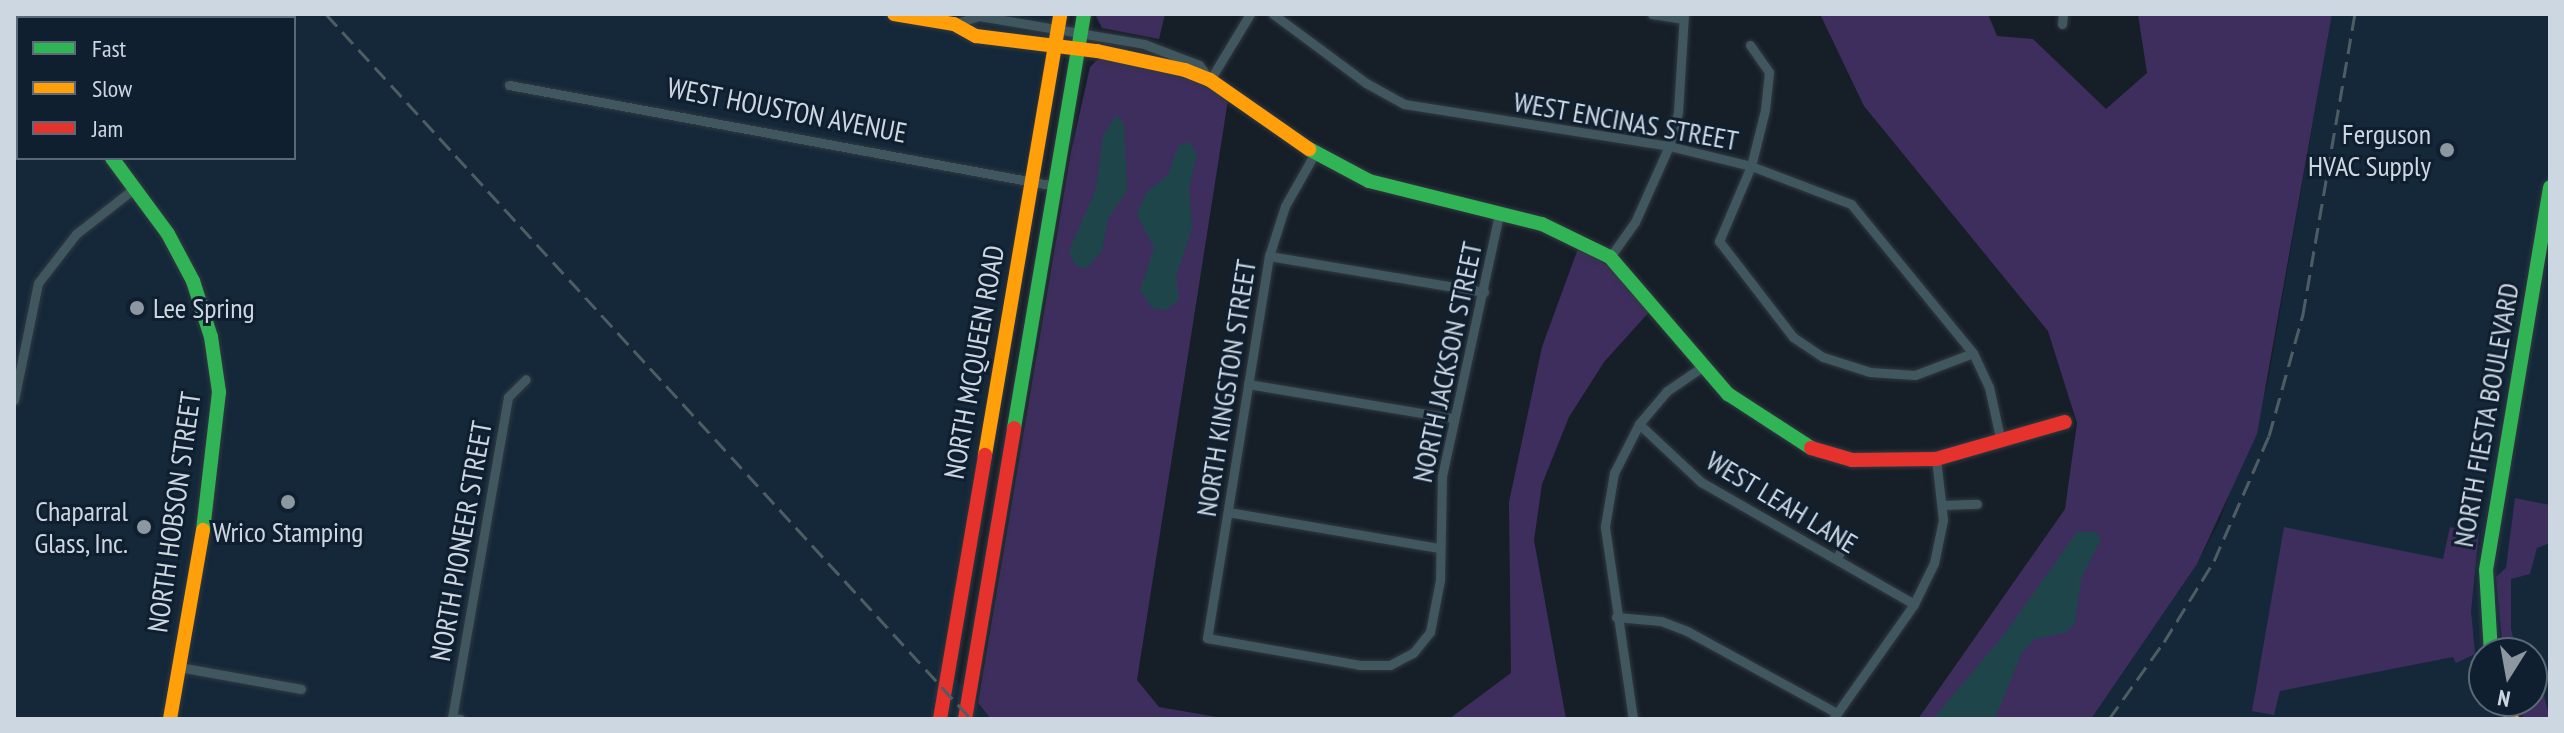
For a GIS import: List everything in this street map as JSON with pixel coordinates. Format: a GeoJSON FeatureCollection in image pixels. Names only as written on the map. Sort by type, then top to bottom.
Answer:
{"type":"FeatureCollection","features":[{"type":"Feature","properties":{"kind":"street"},"geometry":{"type":"LineString","coordinates":[[894,14],[954,24],[976,36],[1055,45],[1154,62],[1210,80],[1315,153],[1403,193],[1500,211],[1542,224],[1610,257],[1664,315],[1702,367],[1752,414],[1818,451],[1852,460],[1936,459],[2065,422]]}},
{"type":"Feature","properties":{"kind":"street","name":"NORTH MCQUEEN ROAD"},"geometry":{"type":"LineString","coordinates":[[965,719],[1084,14]]}},
{"type":"Feature","properties":{"kind":"street"},"geometry":{"type":"LineString","coordinates":[[1210,80],[1250,14]]}},
{"type":"Feature","properties":{"kind":"street","name":"WEST ENCINAS STREET"},"geometry":{"type":"LineString","coordinates":[[1273,14],[1366,83],[1404,104],[1669,146],[1751,166],[1851,204],[1973,353],[1989,387],[2001,442]]}},
{"type":"Feature","properties":{"kind":"street"},"geometry":{"type":"LineString","coordinates":[[1610,257],[1635,222],[1669,146],[1678,112],[1684,17],[1652,14]]}},
{"type":"Feature","properties":{"kind":"street"},"geometry":{"type":"LineString","coordinates":[[954,24],[979,16],[1059,21],[1081,32],[1174,53],[1199,65],[1210,80]]}},
{"type":"Feature","properties":{"kind":"street","name":"NORTH MCQUEEN ROAD"},"geometry":{"type":"LineString","coordinates":[[940,719],[1059,21]]}},
{"type":"Feature","properties":{"kind":"street"},"geometry":{"type":"LineString","coordinates":[[1750,45],[1769,72],[1751,166],[1719,241],[1793,337],[1823,357],[1870,372],[1915,375],[1973,353]]}},
{"type":"Feature","properties":{"kind":"street","name":"WEST HOUSTON AVENUE"},"geometry":{"type":"LineString","coordinates":[[509,85],[1055,186]]}},
{"type":"Feature","properties":{"kind":"street","name":"NORTH KINGSTON STREET"},"geometry":{"type":"LineString","coordinates":[[1207,638],[1269,256],[1285,206],[1315,153]]}},
{"type":"Feature","properties":{"kind":"street"},"geometry":{"type":"LineString","coordinates":[[14,400],[29,316],[48,267],[76,234],[136,187],[114,160]]}},
{"type":"Feature","properties":{"kind":"street","name":"NORTH HOBSON STREET"},"geometry":{"type":"LineString","coordinates":[[136,187],[193,281],[211,337],[219,392],[170,719]]}},
{"type":"Feature","properties":{"kind":"street","name":"NORTH FIESTA BOULEVARD"},"geometry":{"type":"LineString","coordinates":[[2490,637],[2486,570],[2550,187]]}},
{"type":"Feature","properties":{"kind":"street","name":"NORTH JACKSON STREET"},"geometry":{"type":"LineString","coordinates":[[1207,638],[1360,665],[1390,665],[1413,653],[1430,632],[1437,607],[1438,548],[1452,418],[1484,292],[1500,211]]}},
{"type":"Feature","properties":{"kind":"street"},"geometry":{"type":"LineString","coordinates":[[1269,256],[1484,292]]}},
{"type":"Feature","properties":{"kind":"street"},"geometry":{"type":"LineString","coordinates":[[1633,719],[1605,526],[1614,473],[1639,424],[1667,391],[1702,367]]}},
{"type":"Feature","properties":{"kind":"street","name":"NORTH PIONEER STREET"},"geometry":{"type":"LineString","coordinates":[[456,718],[508,397],[526,379]]}},
{"type":"Feature","properties":{"kind":"street"},"geometry":{"type":"LineString","coordinates":[[1248,384],[1452,418]]}},
{"type":"Feature","properties":{"kind":"street","name":"WEST LEAH LANE"},"geometry":{"type":"LineString","coordinates":[[1639,424],[1701,482],[1914,604]]}},
{"type":"Feature","properties":{"kind":"street"},"geometry":{"type":"LineString","coordinates":[[1616,617],[1661,621],[1687,631],[1835,716],[1914,604],[1934,563],[1943,505],[1936,459]]}},
{"type":"Feature","properties":{"kind":"street"},"geometry":{"type":"LineString","coordinates":[[982,475],[1006,478]]}},
{"type":"Feature","properties":{"kind":"street"},"geometry":{"type":"LineString","coordinates":[[1943,505],[1977,504]]}},
{"type":"Feature","properties":{"kind":"street"},"geometry":{"type":"LineString","coordinates":[[1228,512],[1438,548]]}},
{"type":"Feature","properties":{"kind":"street"},"geometry":{"type":"LineString","coordinates":[[1836,559],[1845,544]]}},
{"type":"Feature","properties":{"kind":"street"},"geometry":{"type":"LineString","coordinates":[[179,667],[301,689]]}},
{"type":"Feature","properties":{"kind":"shaded area"},"geometry":{"type":"Polygon","coordinates":[[[14,14],[1050,14],[940,661],[991,719],[955,719],[935,698],[931,719],[14,719],[14,14]]]}},
{"type":"Feature","properties":{"kind":"shaded area"},"geometry":{"type":"Polygon","coordinates":[[[1095,14],[1165,14],[1159,39],[1102,28],[1095,14]]]}},
{"type":"Feature","properties":{"kind":"shaded area"},"geometry":{"type":"Polygon","coordinates":[[[1820,14],[1988,14],[1997,36],[2033,39],[2106,109],[2147,73],[2138,14],[2332,14],[2257,434],[2197,564],[2091,719],[1918,719],[2065,509],[2077,423],[2048,331],[1864,106],[1820,14]]]}},
{"type":"Feature","properties":{"kind":"shaded area"},"geometry":{"type":"Polygon","coordinates":[[[2332,14],[2550,14],[2550,719],[2091,719],[2197,564],[2221,518],[2267,386],[2332,14]]]}},
{"type":"Feature","properties":{"kind":"shaded area"},"geometry":{"type":"Polygon","coordinates":[[[1100,57],[1157,66],[1205,84],[1228,100],[1137,680],[1159,707],[1228,719],[991,719],[978,703],[1071,152],[1090,67],[1100,57]]]}},
{"type":"Feature","properties":{"kind":"shaded area"},"geometry":{"type":"Polygon","coordinates":[[[1116,115],[1124,124],[1127,190],[1108,219],[1102,251],[1086,269],[1075,265],[1069,251],[1096,189],[1103,136],[1116,115]]]}},
{"type":"Feature","properties":{"kind":"shaded area"},"geometry":{"type":"Polygon","coordinates":[[[1190,142],[1197,155],[1189,188],[1192,228],[1176,277],[1179,300],[1166,310],[1152,308],[1140,290],[1154,248],[1137,214],[1146,193],[1168,175],[1179,145],[1190,142]]]}},
{"type":"Feature","properties":{"kind":"shaded area"},"geometry":{"type":"Polygon","coordinates":[[[1579,246],[1620,274],[1650,311],[1604,362],[1569,417],[1542,484],[1534,540],[1566,719],[1449,719],[1511,673],[1509,502],[1542,347],[1579,246]]]}},
{"type":"Feature","properties":{"kind":"shaded area"},"geometry":{"type":"Polygon","coordinates":[[[2515,498],[2550,505],[2550,543],[2537,548],[2530,574],[2511,579],[2513,637],[2502,637],[2496,577],[2506,568],[2515,498]]]}},
{"type":"Feature","properties":{"kind":"shaded area"},"geometry":{"type":"Polygon","coordinates":[[[2284,527],[2443,559],[2450,527],[2479,533],[2471,611],[2473,637],[2468,637],[2468,657],[2456,663],[2453,657],[2280,691],[2274,715],[2252,711],[2284,527]]]}},
{"type":"Feature","properties":{"kind":"shaded area"},"geometry":{"type":"Polygon","coordinates":[[[2077,532],[2096,532],[2101,539],[2081,579],[2075,623],[2067,632],[2035,639],[2022,652],[1995,719],[1933,719],[2003,636],[2077,532]]]}},
{"type":"Feature","properties":{"kind":"shaded area"},"geometry":{"type":"Polygon","coordinates":[[[2548,711],[2550,719],[2524,719],[2548,717],[2548,711]]]}},
{"type":"Feature","properties":{"kind":"railway"},"geometry":{"type":"LineString","coordinates":[[326,14],[971,719]]}},
{"type":"Feature","properties":{"kind":"railway"},"geometry":{"type":"LineString","coordinates":[[2109,719],[2164,642],[2214,561],[2269,436],[2303,314],[2355,14]]}},
{"type":"Feature","properties":{"kind":"traffic: fast"},"geometry":{"type":"LineString","coordinates":[[1014,428],[1084,14]]}},
{"type":"Feature","properties":{"kind":"traffic: fast"},"geometry":{"type":"LineString","coordinates":[[1309,149],[1369,181],[1542,224],[1610,257],[1728,394],[1811,448]]}},
{"type":"Feature","properties":{"kind":"traffic: fast"},"geometry":{"type":"LineString","coordinates":[[113,160],[168,234],[193,281],[211,337],[219,392],[203,530]]}},
{"type":"Feature","properties":{"kind":"traffic: fast"},"geometry":{"type":"LineString","coordinates":[[2490,637],[2486,570],[2550,187]]}},
{"type":"Feature","properties":{"kind":"traffic: slow"},"geometry":{"type":"LineString","coordinates":[[894,14],[954,24],[976,36],[1097,51],[1185,70],[1210,80],[1309,149]]}},
{"type":"Feature","properties":{"kind":"traffic: slow"},"geometry":{"type":"LineString","coordinates":[[985,455],[1060,14]]}},
{"type":"Feature","properties":{"kind":"traffic: slow"},"geometry":{"type":"LineString","coordinates":[[170,719],[203,530]]}},
{"type":"Feature","properties":{"kind":"traffic: jam"},"geometry":{"type":"LineString","coordinates":[[1811,448],[1852,460],[1936,459],[2065,422]]}},
{"type":"Feature","properties":{"kind":"traffic: jam"},"geometry":{"type":"LineString","coordinates":[[965,719],[1014,428]]}},
{"type":"Feature","properties":{"kind":"traffic: jam"},"geometry":{"type":"LineString","coordinates":[[940,719],[985,455]]}},
{"type":"Feature","properties":{"kind":"place","name":"Ferguson HVAC Supply"},"geometry":{"type":"Point","coordinates":[2447,150]}},
{"type":"Feature","properties":{"kind":"place","name":"Lee Spring"},"geometry":{"type":"Point","coordinates":[137,308]}},
{"type":"Feature","properties":{"kind":"place","name":"Wrico Stamping"},"geometry":{"type":"Point","coordinates":[288,502]}},
{"type":"Feature","properties":{"kind":"place","name":"Chaparral Glass, Inc."},"geometry":{"type":"Point","coordinates":[144,527]}}]}
